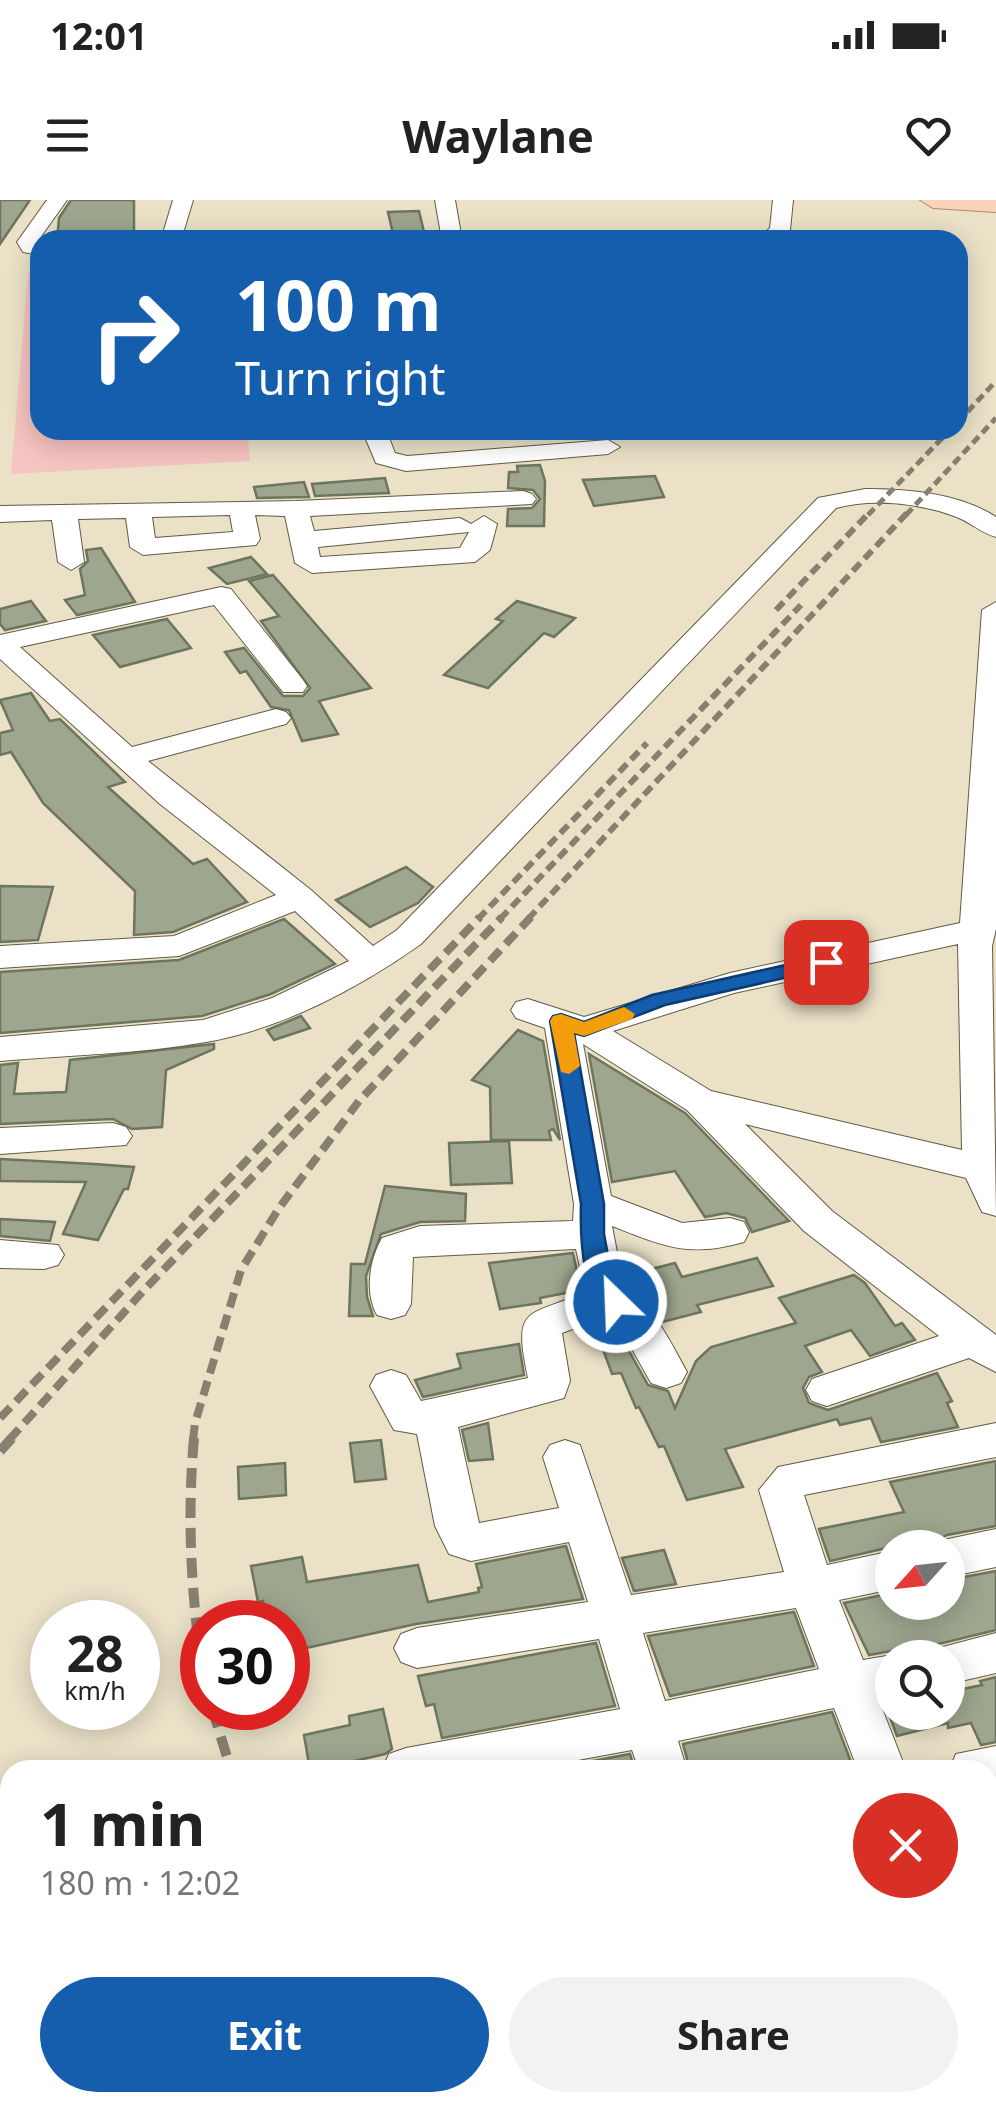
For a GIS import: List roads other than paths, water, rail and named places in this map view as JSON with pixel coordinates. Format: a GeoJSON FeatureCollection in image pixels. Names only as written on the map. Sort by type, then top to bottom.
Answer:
{"type":"FeatureCollection","features":[{"type":"Feature","properties":{"kind":"main road"},"geometry":{"type":"LineString","coordinates":[[933,200],[996,204]]}},
{"type":"Feature","properties":{"kind":"street"},"geometry":{"type":"LineString","coordinates":[[36,230],[57,200]]}},
{"type":"Feature","properties":{"kind":"street"},"geometry":{"type":"LineString","coordinates":[[172,230],[183,200]]}},
{"type":"Feature","properties":{"kind":"street"},"geometry":{"type":"LineString","coordinates":[[446,200],[450,230]]}},
{"type":"Feature","properties":{"kind":"street"},"geometry":{"type":"LineString","coordinates":[[780,230],[783,200]]}},
{"type":"Feature","properties":{"kind":"street"},"geometry":{"type":"LineString","coordinates":[[378,440],[385,458],[406,464],[608,447]]}},
{"type":"Feature","properties":{"kind":"street"},"geometry":{"type":"LineString","coordinates":[[357,478],[366,506]]}},
{"type":"Feature","properties":{"kind":"street"},"geometry":{"type":"LineString","coordinates":[[0,1049],[206,1031],[284,1006],[372,963],[409,938],[826,502],[858,494],[902,498],[967,512],[996,530]]}},
{"type":"Feature","properties":{"kind":"street"},"geometry":{"type":"LineString","coordinates":[[0,514],[366,506],[489,512],[523,499]]}},
{"type":"Feature","properties":{"kind":"street"},"geometry":{"type":"LineString","coordinates":[[138,510],[142,547],[247,539],[241,507]]}},
{"type":"Feature","properties":{"kind":"street"},"geometry":{"type":"LineString","coordinates":[[296,509],[308,562],[312,565],[466,556],[477,550],[489,512]]}},
{"type":"Feature","properties":{"kind":"street"},"geometry":{"type":"LineString","coordinates":[[64,511],[71,562]]}},
{"type":"Feature","properties":{"kind":"street"},"geometry":{"type":"LineString","coordinates":[[4,651],[222,595],[293,686]]}},
{"type":"Feature","properties":{"kind":"street"},"geometry":{"type":"LineString","coordinates":[[558,1020],[700,1101],[992,1194],[983,939],[996,610]]}},
{"type":"Feature","properties":{"kind":"street"},"geometry":{"type":"LineString","coordinates":[[4,651],[172,798],[299,897],[372,963]]}},
{"type":"Feature","properties":{"kind":"street"},"geometry":{"type":"LineString","coordinates":[[128,757],[276,718]]}},
{"type":"Feature","properties":{"kind":"street"},"geometry":{"type":"LineString","coordinates":[[0,957],[180,946],[299,897]]}},
{"type":"Feature","properties":{"kind":"street"},"geometry":{"type":"LineString","coordinates":[[558,1020],[983,939]]}},
{"type":"Feature","properties":{"kind":"street"},"geometry":{"type":"LineString","coordinates":[[558,1020],[606,1298],[631,1316],[649,1338],[666,1372]]}},
{"type":"Feature","properties":{"kind":"street"},"geometry":{"type":"LineString","coordinates":[[700,1101],[818,1222],[985,1348]]}},
{"type":"Feature","properties":{"kind":"street"},"geometry":{"type":"LineString","coordinates":[[0,1141],[113,1136]]}},
{"type":"Feature","properties":{"kind":"street"},"geometry":{"type":"LineString","coordinates":[[391,1304],[391,1266],[396,1248],[421,1224],[592,1219],[680,1237],[730,1232]]}},
{"type":"Feature","properties":{"kind":"street"},"geometry":{"type":"LineString","coordinates":[[0,1254],[44,1255]]}},
{"type":"Feature","properties":{"kind":"street"},"geometry":{"type":"LineString","coordinates":[[391,1386],[408,1418],[434,1416],[549,1387],[539,1342],[542,1329],[554,1316],[590,1309],[606,1298]]}},
{"type":"Feature","properties":{"kind":"street"},"geometry":{"type":"LineString","coordinates":[[827,1390],[985,1348]]}},
{"type":"Feature","properties":{"kind":"street"},"geometry":{"type":"LineString","coordinates":[[434,1416],[457,1526],[465,1540],[471,1543],[586,1522]]}},
{"type":"Feature","properties":{"kind":"street"},"geometry":{"type":"LineString","coordinates":[[881,1760],[870,1680],[812,1587],[780,1499],[784,1484],[996,1440]]}},
{"type":"Feature","properties":{"kind":"street"},"geometry":{"type":"LineString","coordinates":[[564,1457],[657,1748]]}},
{"type":"Feature","properties":{"kind":"street"},"geometry":{"type":"LineString","coordinates":[[965,1554],[996,1548]]}},
{"type":"Feature","properties":{"kind":"street"},"geometry":{"type":"LineString","coordinates":[[417,1648],[812,1587],[875,1574]]}},
{"type":"Feature","properties":{"kind":"street"},"geometry":{"type":"LineString","coordinates":[[965,1660],[996,1654]]}},
{"type":"Feature","properties":{"kind":"street"},"geometry":{"type":"LineString","coordinates":[[520,1760],[657,1748],[870,1680]]}},
{"type":"Feature","properties":{"kind":"railway"},"geometry":{"type":"LineString","coordinates":[[968,411],[996,381]]}},
{"type":"Feature","properties":{"kind":"railway"},"geometry":{"type":"LineString","coordinates":[[906,515],[996,418]]}},
{"type":"Feature","properties":{"kind":"railway"},"geometry":{"type":"LineString","coordinates":[[868,515],[940,440]]}},
{"type":"Feature","properties":{"kind":"railway"},"geometry":{"type":"LineString","coordinates":[[776,610],[870,512]]}},
{"type":"Feature","properties":{"kind":"railway"},"geometry":{"type":"LineString","coordinates":[[528,919],[908,512]]}},
{"type":"Feature","properties":{"kind":"railway"},"geometry":{"type":"LineString","coordinates":[[500,919],[801,605]]}},
{"type":"Feature","properties":{"kind":"railway"},"geometry":{"type":"LineString","coordinates":[[478,919],[647,743]]}},
{"type":"Feature","properties":{"kind":"railway"},"geometry":{"type":"LineString","coordinates":[[0,1418],[480,917]]}},
{"type":"Feature","properties":{"kind":"railway"},"geometry":{"type":"LineString","coordinates":[[9,1440],[146,1288],[502,917]]}},
{"type":"Feature","properties":{"kind":"railway"},"geometry":{"type":"LineString","coordinates":[[193,1440],[241,1270],[279,1208],[359,1101],[531,917]]}},
{"type":"Feature","properties":{"kind":"railway"},"geometry":{"type":"LineString","coordinates":[[0,1451],[12,1438]]}},
{"type":"Feature","properties":{"kind":"railway"},"geometry":{"type":"LineString","coordinates":[[194,1438],[191,1554],[194,1600]]}},
{"type":"Feature","properties":{"kind":"railway"},"geometry":{"type":"LineString","coordinates":[[219,1730],[228,1760]]}}]}
